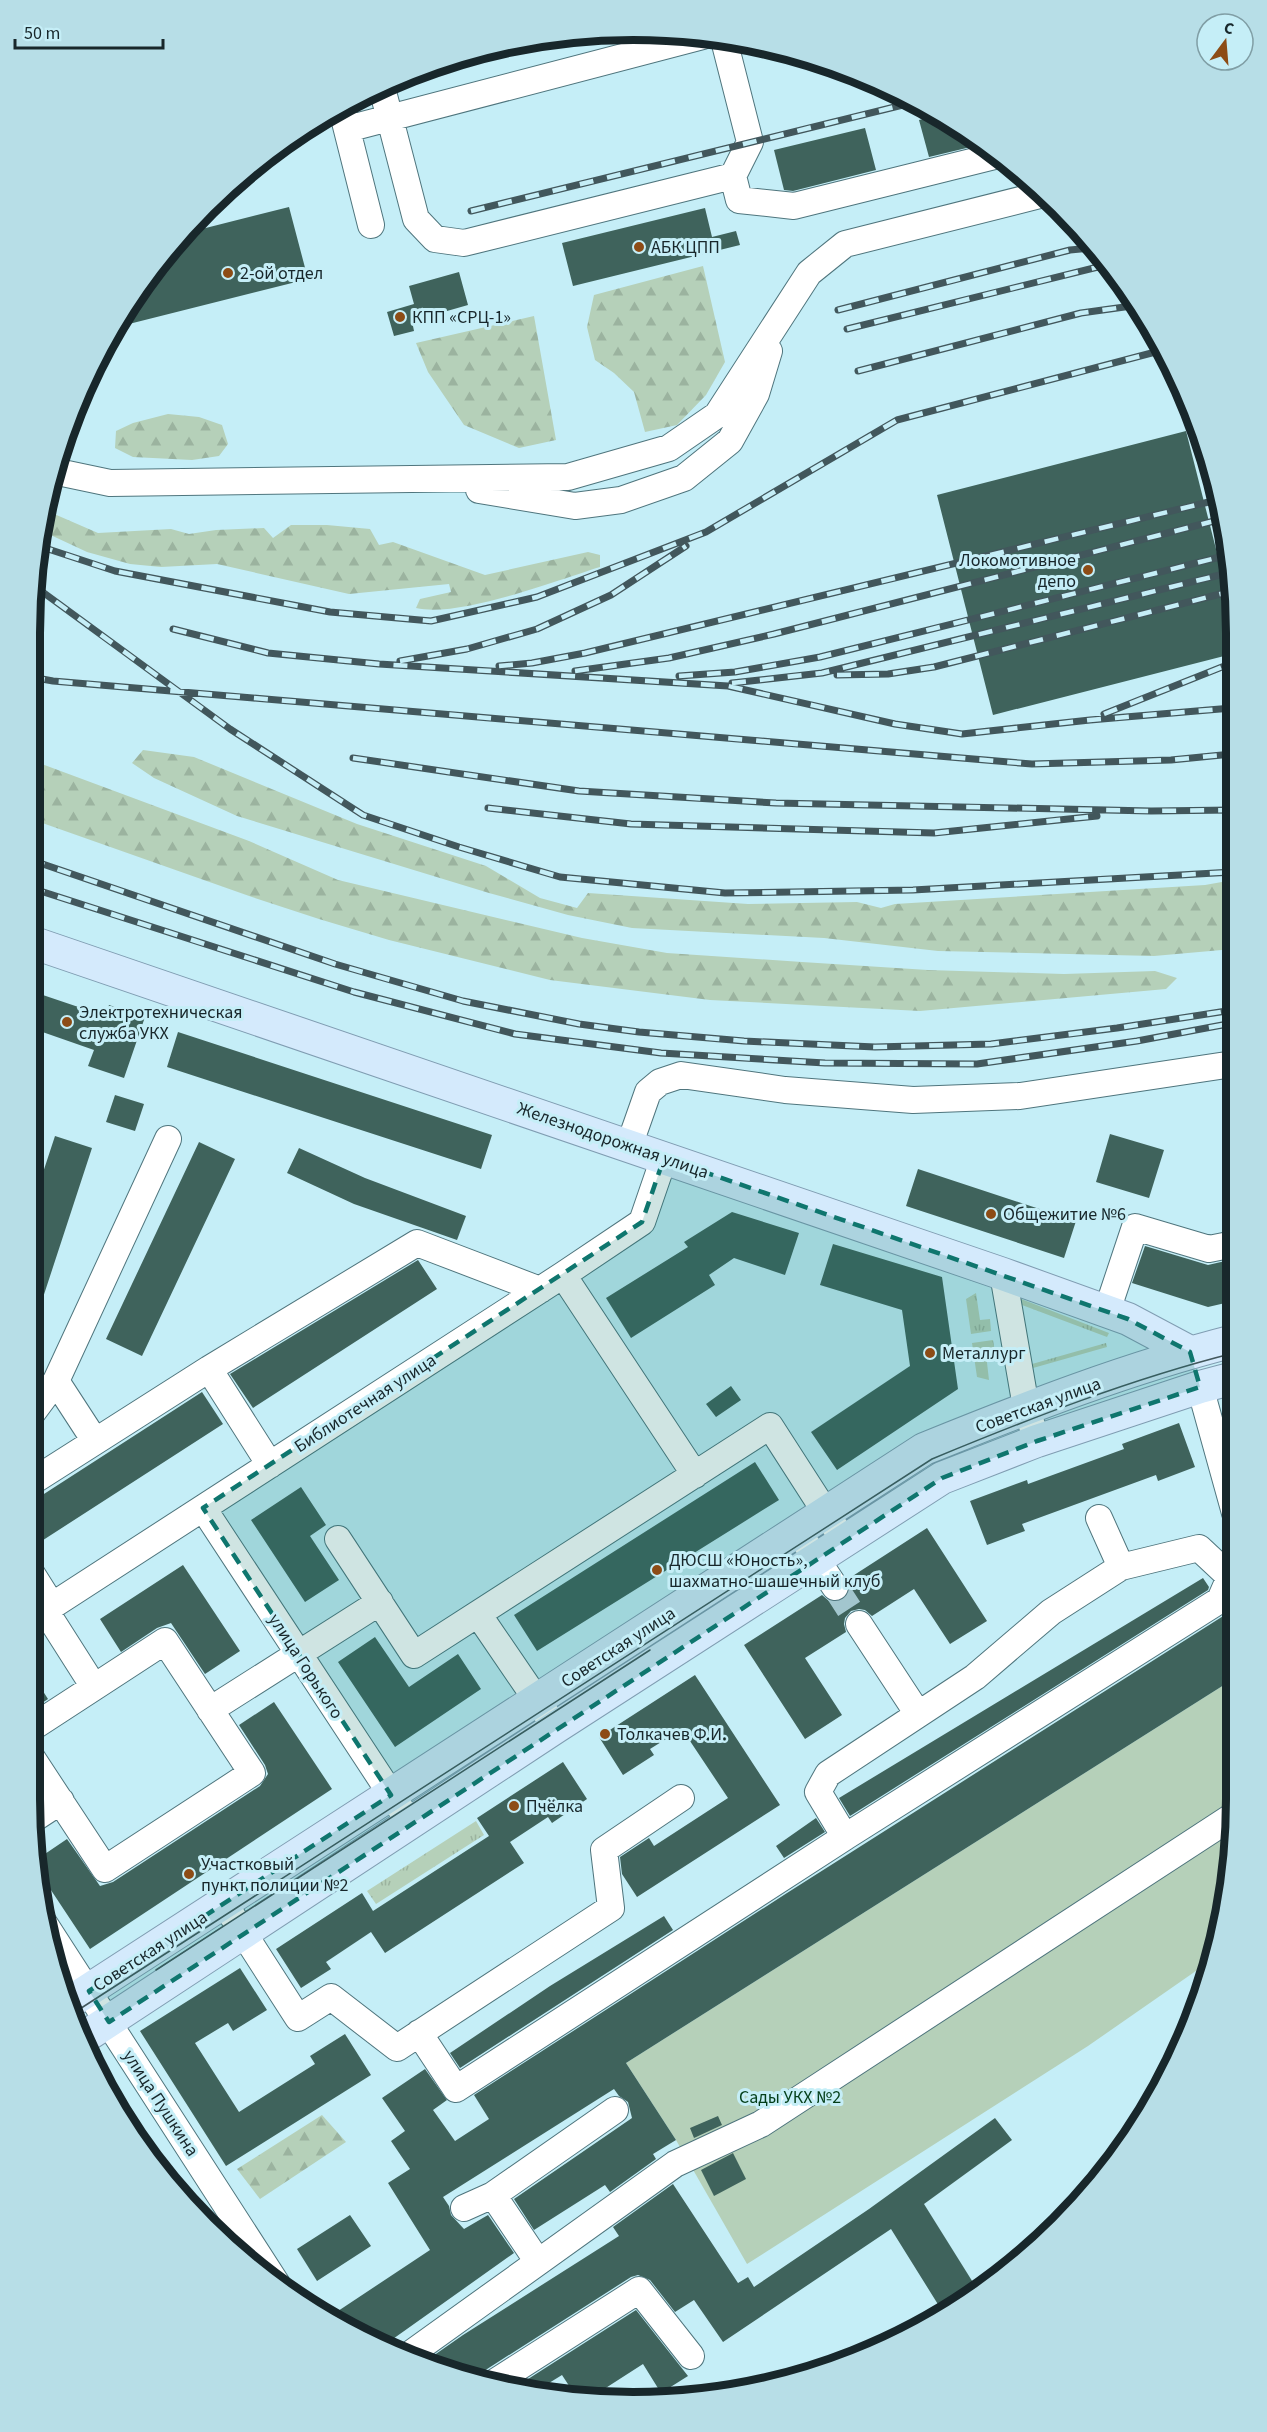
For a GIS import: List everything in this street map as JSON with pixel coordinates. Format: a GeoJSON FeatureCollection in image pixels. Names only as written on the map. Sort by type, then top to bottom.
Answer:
{"type":"FeatureCollection","features":[{"type":"Feature","properties":{"kind":"main road","name":"Железнодорожная улица"},"geometry":{"type":"LineString","coordinates":[[40,945],[1003,1274],[1128,1319],[1190,1352]]}},
{"type":"Feature","properties":{"kind":"main road","name":"Советская улица"},"geometry":{"type":"LineString","coordinates":[[78,1998],[924,1449],[1026,1407],[1190,1352],[1226,1343]]}},
{"type":"Feature","properties":{"kind":"main road"},"geometry":{"type":"LineString","coordinates":[[1190,1352],[1200,1387]]}},
{"type":"Feature","properties":{"kind":"main road","name":"Советская улица"},"geometry":{"type":"LineString","coordinates":[[90,2034],[556,1727],[942,1478],[1037,1441],[1226,1380]]}},
{"type":"Feature","properties":{"kind":"street"},"geometry":{"type":"LineString","coordinates":[[371,225],[344,118],[389,118],[678,43]]}},
{"type":"Feature","properties":{"kind":"street"},"geometry":{"type":"LineString","coordinates":[[726,48],[750,142],[733,176],[739,200],[794,206],[987,158]]}},
{"type":"Feature","properties":{"kind":"street"},"geometry":{"type":"LineString","coordinates":[[384,96],[416,219],[435,239],[464,243],[733,176]]}},
{"type":"Feature","properties":{"kind":"street"},"geometry":{"type":"LineString","coordinates":[[63,473],[110,483],[568,477],[669,448],[717,415],[809,273],[845,244],[1034,197]]}},
{"type":"Feature","properties":{"kind":"street"},"geometry":{"type":"LineString","coordinates":[[418,480],[574,506],[621,500],[684,478],[730,441],[756,394],[777,325]]}},
{"type":"Feature","properties":{"kind":"street"},"geometry":{"type":"LineString","coordinates":[[629,1146],[648,1092],[660,1082],[681,1075],[785,1090],[913,1100],[1020,1096],[1226,1065]]}},
{"type":"Feature","properties":{"kind":"street"},"geometry":{"type":"LineString","coordinates":[[40,1403],[57,1381],[168,1139]]}},
{"type":"Feature","properties":{"kind":"street","name":"Библиотечная улица"},"geometry":{"type":"LineString","coordinates":[[42,1612],[642,1222],[664,1158]]}},
{"type":"Feature","properties":{"kind":"street"},"geometry":{"type":"LineString","coordinates":[[1107,1311],[1135,1227],[1209,1250],[1226,1246]]}},
{"type":"Feature","properties":{"kind":"street"},"geometry":{"type":"LineString","coordinates":[[40,1477],[209,1369],[417,1243],[540,1290]]}},
{"type":"Feature","properties":{"kind":"street"},"geometry":{"type":"LineString","coordinates":[[1003,1274],[1026,1407],[1037,1441]]}},
{"type":"Feature","properties":{"kind":"street"},"geometry":{"type":"LineString","coordinates":[[563,1275],[695,1475]]}},
{"type":"Feature","properties":{"kind":"street"},"geometry":{"type":"LineString","coordinates":[[209,1369],[270,1465]]}},
{"type":"Feature","properties":{"kind":"street"},"geometry":{"type":"LineString","coordinates":[[57,1381],[95,1441]]}},
{"type":"Feature","properties":{"kind":"street"},"geometry":{"type":"LineString","coordinates":[[1200,1387],[1226,1480]]}},
{"type":"Feature","properties":{"kind":"street"},"geometry":{"type":"LineString","coordinates":[[338,1539],[414,1654],[770,1426],[844,1541]]}},
{"type":"Feature","properties":{"kind":"street","name":"улица Горького"},"geometry":{"type":"LineString","coordinates":[[203,1508],[410,1823]]}},
{"type":"Feature","properties":{"kind":"street"},"geometry":{"type":"LineString","coordinates":[[1099,1518],[1121,1567]]}},
{"type":"Feature","properties":{"kind":"street"},"geometry":{"type":"LineString","coordinates":[[797,1530],[835,1587]]}},
{"type":"Feature","properties":{"kind":"street"},"geometry":{"type":"LineString","coordinates":[[845,1836],[818,1792],[828,1774],[975,1677],[1051,1612],[1121,1567],[1199,1548],[1226,1571]]}},
{"type":"Feature","properties":{"kind":"street"},"geometry":{"type":"LineString","coordinates":[[419,2033],[456,2089],[845,1836],[1220,1600],[1226,1588]]}},
{"type":"Feature","properties":{"kind":"street"},"geometry":{"type":"LineString","coordinates":[[210,1710],[380,1602]]}},
{"type":"Feature","properties":{"kind":"street"},"geometry":{"type":"LineString","coordinates":[[42,1612],[94,1687]]}},
{"type":"Feature","properties":{"kind":"street"},"geometry":{"type":"LineString","coordinates":[[478,1614],[556,1727]]}},
{"type":"Feature","properties":{"kind":"street"},"geometry":{"type":"LineString","coordinates":[[859,1624],[918,1714]]}},
{"type":"Feature","properties":{"kind":"street"},"geometry":{"type":"LineString","coordinates":[[40,1722],[165,1641],[252,1773],[105,1869],[40,1770]]}},
{"type":"Feature","properties":{"kind":"street"},"geometry":{"type":"LineString","coordinates":[[224,1903],[298,2018],[331,1997],[397,2048],[611,1908],[604,1850],[681,1798]]}},
{"type":"Feature","properties":{"kind":"street"},"geometry":{"type":"LineString","coordinates":[[41,1814],[61,1801]]}},
{"type":"Feature","properties":{"kind":"street"},"geometry":{"type":"LineString","coordinates":[[416,2350],[675,2164],[761,2124],[1225,1821]]}},
{"type":"Feature","properties":{"kind":"street","name":"улица Пушкина"},"geometry":{"type":"LineString","coordinates":[[68,1977],[78,1998],[109,2022],[261,2259]]}},
{"type":"Feature","properties":{"kind":"street"},"geometry":{"type":"LineString","coordinates":[[464,2208],[494,2195],[615,2110]]}},
{"type":"Feature","properties":{"kind":"street"},"geometry":{"type":"LineString","coordinates":[[494,2195],[538,2262]]}},
{"type":"Feature","properties":{"kind":"street"},"geometry":{"type":"LineString","coordinates":[[504,2377],[639,2290],[691,2356]]}},
{"type":"Feature","properties":{"kind":"highlighted area"},"geometry":{"type":"Polygon","coordinates":[[[664,1158],[1128,1319],[1190,1352],[1200,1387],[1037,1441],[942,1478],[109,2022],[89,1991],[391,1795],[203,1508],[642,1222],[664,1158]]]}},
{"type":"Feature","properties":{"kind":"green space"},"geometry":{"type":"Polygon","coordinates":[[[703,266],[725,362],[706,395],[677,425],[645,432],[634,392],[614,373],[595,360],[587,327],[594,295],[703,266]]]}},
{"type":"Feature","properties":{"kind":"green space"},"geometry":{"type":"Polygon","coordinates":[[[534,316],[556,440],[519,448],[464,425],[428,372],[416,343],[534,316]]]}},
{"type":"Feature","properties":{"kind":"green space"},"geometry":{"type":"Polygon","coordinates":[[[168,414],[199,417],[222,425],[228,444],[219,456],[192,460],[133,457],[115,448],[116,431],[133,423],[168,414]]]}},
{"type":"Feature","properties":{"kind":"green space"},"geometry":{"type":"Polygon","coordinates":[[[53,514],[98,533],[171,529],[189,534],[216,530],[264,528],[273,538],[291,525],[327,525],[370,529],[379,545],[393,542],[485,575],[588,552],[600,555],[600,567],[481,603],[434,610],[416,608],[420,599],[451,592],[449,584],[349,594],[217,564],[161,567],[130,564],[87,552],[49,534],[53,514]]]}},
{"type":"Feature","properties":{"kind":"green space"},"geometry":{"type":"Polygon","coordinates":[[[143,750],[194,757],[357,824],[486,866],[540,898],[577,908],[588,893],[748,904],[857,902],[881,908],[895,904],[1205,885],[1226,881],[1226,950],[1154,956],[938,951],[824,938],[632,928],[568,915],[489,893],[237,816],[154,778],[132,763],[143,750]]]}},
{"type":"Feature","properties":{"kind":"green space"},"geometry":{"type":"Polygon","coordinates":[[[40,763],[249,841],[338,880],[582,938],[667,953],[928,970],[1064,974],[1155,971],[1177,978],[1166,989],[920,1011],[710,1000],[550,980],[389,940],[252,897],[40,822],[40,763]]]}},
{"type":"Feature","properties":{"kind":"green space"},"geometry":{"type":"Polygon","coordinates":[[[976,1293],[980,1320],[990,1319],[991,1331],[971,1334],[966,1299],[976,1293]]]}},
{"type":"Feature","properties":{"kind":"green space"},"geometry":{"type":"Polygon","coordinates":[[[1016,1297],[1109,1333],[1107,1337],[1014,1302],[1016,1297]]]}},
{"type":"Feature","properties":{"kind":"green space"},"geometry":{"type":"Polygon","coordinates":[[[993,1340],[995,1352],[986,1354],[989,1380],[977,1377],[972,1343],[993,1340]]]}},
{"type":"Feature","properties":{"kind":"green space"},"geometry":{"type":"Polygon","coordinates":[[[1106,1343],[1107,1347],[1026,1370],[1025,1366],[1106,1343]]]}},
{"type":"Feature","properties":{"kind":"green space","name":"Сады УКХ №2"},"geometry":{"type":"Polygon","coordinates":[[[1226,1684],[1225,1837],[1215,1914],[1202,1967],[1088,2046],[747,2264],[676,2140],[626,2063],[1226,1684]]]}},
{"type":"Feature","properties":{"kind":"green space"},"geometry":{"type":"Polygon","coordinates":[[[476,1821],[484,1835],[376,1904],[367,1891],[476,1821]]]}},
{"type":"Feature","properties":{"kind":"green space"},"geometry":{"type":"Polygon","coordinates":[[[322,2115],[346,2142],[260,2199],[237,2169],[322,2115]]]}},
{"type":"Feature","properties":{"kind":"building"},"geometry":{"type":"Polygon","coordinates":[[[927,118],[972,147],[929,157],[919,120],[927,118]]]}},
{"type":"Feature","properties":{"kind":"building"},"geometry":{"type":"Polygon","coordinates":[[[865,128],[876,170],[793,191],[784,190],[774,150],[865,128]]]}},
{"type":"Feature","properties":{"kind":"building","name":"2-ой отдел"},"geometry":{"type":"Polygon","coordinates":[[[289,207],[308,279],[128,324],[163,273],[200,229],[289,207]]]}},
{"type":"Feature","properties":{"kind":"building","name":"АБК ЦПП"},"geometry":{"type":"Polygon","coordinates":[[[705,208],[712,237],[736,231],[740,245],[573,286],[562,243],[705,208]]]}},
{"type":"Feature","properties":{"kind":"building"},"geometry":{"type":"Polygon","coordinates":[[[459,272],[468,305],[412,321],[414,331],[394,336],[387,312],[414,304],[409,286],[459,272]]]}},
{"type":"Feature","properties":{"kind":"building","name":"Локомотивное депо"},"geometry":{"type":"Polygon","coordinates":[[[1186,431],[1223,577],[1226,656],[993,715],[937,495],[1186,431]]]}},
{"type":"Feature","properties":{"kind":"building"},"geometry":{"type":"Polygon","coordinates":[[[40,994],[105,1016],[109,1005],[145,1017],[124,1078],[88,1066],[94,1050],[40,1031],[40,994]]]}},
{"type":"Feature","properties":{"kind":"building"},"geometry":{"type":"Polygon","coordinates":[[[178,1032],[492,1135],[481,1169],[167,1067],[178,1032]]]}},
{"type":"Feature","properties":{"kind":"building"},"geometry":{"type":"Polygon","coordinates":[[[115,1095],[144,1104],[135,1131],[106,1122],[115,1095]]]}},
{"type":"Feature","properties":{"kind":"building"},"geometry":{"type":"Polygon","coordinates":[[[1110,1134],[1164,1150],[1149,1198],[1096,1182],[1110,1134]]]}},
{"type":"Feature","properties":{"kind":"building"},"geometry":{"type":"Polygon","coordinates":[[[55,1136],[92,1148],[40,1307],[40,1182],[55,1136]]]}},
{"type":"Feature","properties":{"kind":"building"},"geometry":{"type":"Polygon","coordinates":[[[199,1142],[235,1159],[142,1356],[106,1339],[199,1142]]]}},
{"type":"Feature","properties":{"kind":"building"},"geometry":{"type":"Polygon","coordinates":[[[299,1148],[365,1178],[466,1216],[457,1240],[354,1204],[287,1173],[299,1148]]]}},
{"type":"Feature","properties":{"kind":"building","name":"Общежитие №6"},"geometry":{"type":"Polygon","coordinates":[[[918,1169],[1076,1221],[1064,1258],[906,1206],[918,1169]]]}},
{"type":"Feature","properties":{"kind":"building"},"geometry":{"type":"Polygon","coordinates":[[[732,1212],[799,1233],[785,1275],[734,1258],[709,1275],[715,1285],[631,1338],[606,1298],[688,1247],[684,1242],[732,1212]]]}},
{"type":"Feature","properties":{"kind":"building","name":"Металлург"},"geometry":{"type":"Polygon","coordinates":[[[833,1244],[942,1277],[958,1389],[837,1470],[811,1432],[910,1366],[902,1310],[820,1285],[833,1244]]]}},
{"type":"Feature","properties":{"kind":"building"},"geometry":{"type":"Polygon","coordinates":[[[1145,1246],[1208,1265],[1226,1261],[1226,1303],[1208,1307],[1132,1283],[1145,1246]]]}},
{"type":"Feature","properties":{"kind":"building"},"geometry":{"type":"Polygon","coordinates":[[[418,1260],[437,1289],[253,1408],[230,1374],[418,1260]]]}},
{"type":"Feature","properties":{"kind":"building"},"geometry":{"type":"Polygon","coordinates":[[[731,1386],[741,1400],[716,1417],[706,1404],[731,1386]]]}},
{"type":"Feature","properties":{"kind":"building"},"geometry":{"type":"Polygon","coordinates":[[[202,1392],[223,1424],[40,1542],[40,1497],[202,1392]]]}},
{"type":"Feature","properties":{"kind":"building"},"geometry":{"type":"Polygon","coordinates":[[[1179,1423],[1195,1467],[1158,1481],[1156,1475],[1022,1524],[1025,1531],[987,1545],[970,1501],[1027,1480],[1028,1484],[1124,1449],[1122,1444],[1179,1423]]]}},
{"type":"Feature","properties":{"kind":"building"},"geometry":{"type":"Polygon","coordinates":[[[755,1462],[779,1500],[537,1651],[514,1615],[755,1462]]]}},
{"type":"Feature","properties":{"kind":"building"},"geometry":{"type":"Polygon","coordinates":[[[301,1487],[326,1525],[310,1536],[339,1580],[305,1602],[251,1520],[301,1487]]]}},
{"type":"Feature","properties":{"kind":"building"},"geometry":{"type":"Polygon","coordinates":[[[927,1528],[987,1621],[950,1644],[914,1589],[872,1616],[865,1610],[851,1611],[845,1618],[846,1632],[805,1658],[842,1715],[805,1739],[744,1645],[822,1595],[829,1601],[843,1600],[849,1593],[848,1579],[927,1528]]]}},
{"type":"Feature","properties":{"kind":"building"},"geometry":{"type":"Polygon","coordinates":[[[183,1565],[240,1651],[205,1674],[171,1623],[157,1628],[121,1652],[100,1619],[183,1565]]]}},
{"type":"Feature","properties":{"kind":"building"},"geometry":{"type":"Polygon","coordinates":[[[1203,1578],[1209,1587],[1208,1590],[850,1816],[839,1798],[1203,1578]]]}},
{"type":"Feature","properties":{"kind":"building"},"geometry":{"type":"Polygon","coordinates":[[[1226,1614],[1226,1684],[626,2063],[676,2140],[653,2154],[656,2159],[610,2192],[605,2185],[534,2230],[514,2199],[632,2118],[628,2102],[614,2089],[443,2197],[449,2206],[451,2215],[464,2229],[488,2215],[514,2253],[392,2339],[337,2312],[430,2250],[388,2183],[410,2169],[391,2141],[405,2131],[382,2098],[425,2069],[447,2100],[433,2110],[455,2141],[489,2119],[474,2095],[1226,1614]]]}},
{"type":"Feature","properties":{"kind":"building"},"geometry":{"type":"Polygon","coordinates":[[[375,1637],[409,1687],[458,1654],[481,1689],[395,1747],[338,1662],[375,1637]]]}},
{"type":"Feature","properties":{"kind":"building"},"geometry":{"type":"Polygon","coordinates":[[[695,1675],[780,1805],[637,1897],[622,1874],[620,1857],[649,1838],[654,1846],[728,1798],[682,1729],[650,1749],[654,1755],[623,1775],[599,1737],[695,1675]]]}},
{"type":"Feature","properties":{"kind":"building"},"geometry":{"type":"Polygon","coordinates":[[[40,1687],[48,1699],[40,1704],[40,1687]]]}},
{"type":"Feature","properties":{"kind":"building"},"geometry":{"type":"Polygon","coordinates":[[[274,1702],[332,1789],[90,1949],[47,1885],[44,1855],[67,1839],[100,1886],[113,1882],[260,1786],[268,1774],[265,1765],[239,1725],[274,1702]]]}},
{"type":"Feature","properties":{"kind":"building"},"geometry":{"type":"Polygon","coordinates":[[[563,1762],[587,1799],[552,1823],[548,1817],[510,1842],[524,1863],[385,1953],[371,1932],[326,1962],[331,1969],[301,1988],[276,1949],[362,1893],[373,1911],[489,1836],[477,1818],[563,1762]]]}},
{"type":"Feature","properties":{"kind":"building"},"geometry":{"type":"Polygon","coordinates":[[[816,1818],[825,1832],[784,1858],[776,1846],[816,1818]]]}},
{"type":"Feature","properties":{"kind":"building"},"geometry":{"type":"Polygon","coordinates":[[[664,1916],[673,1930],[460,2068],[450,2053],[550,1986],[664,1916]]]}},
{"type":"Feature","properties":{"kind":"building"},"geometry":{"type":"Polygon","coordinates":[[[240,1968],[267,2010],[233,2031],[228,2023],[195,2043],[239,2112],[315,2064],[310,2056],[345,2034],[371,2075],[226,2166],[140,2031],[240,1968]]]}},
{"type":"Feature","properties":{"kind":"building"},"geometry":{"type":"Polygon","coordinates":[[[718,2116],[722,2125],[694,2138],[690,2128],[718,2116]]]}},
{"type":"Feature","properties":{"kind":"building"},"geometry":{"type":"Polygon","coordinates":[[[995,2118],[1012,2140],[924,2204],[974,2284],[939,2306],[891,2229],[723,2342],[694,2300],[675,2312],[650,2280],[638,2275],[631,2277],[484,2372],[433,2356],[619,2236],[613,2227],[673,2184],[738,2283],[748,2277],[754,2287],[869,2209],[995,2118]]]}},
{"type":"Feature","properties":{"kind":"building"},"geometry":{"type":"Polygon","coordinates":[[[733,2153],[746,2179],[714,2196],[701,2170],[733,2153]]]}},
{"type":"Feature","properties":{"kind":"building"},"geometry":{"type":"Polygon","coordinates":[[[350,2215],[371,2246],[317,2281],[297,2249],[350,2215]]]}},
{"type":"Feature","properties":{"kind":"building"},"geometry":{"type":"Polygon","coordinates":[[[636,2310],[688,2376],[665,2390],[660,2391],[643,2364],[602,2390],[570,2387],[562,2375],[547,2385],[525,2381],[636,2310]]]}},
{"type":"Feature","properties":{"kind":"tunnel"},"geometry":{"type":"LineString","coordinates":[[835,1587],[859,1624]]}},
{"type":"Feature","properties":{"kind":"tram line"},"geometry":{"type":"LineString","coordinates":[[80,2009],[932,1459],[1082,1400],[1226,1355]]}},
{"type":"Feature","properties":{"kind":"tram line"},"geometry":{"type":"LineString","coordinates":[[156,1970],[650,1650]]}},
{"type":"Feature","properties":{"kind":"railway"},"geometry":{"type":"LineString","coordinates":[[471,211],[902,105]]}},
{"type":"Feature","properties":{"kind":"railway"},"geometry":{"type":"LineString","coordinates":[[838,310],[1070,250],[1084,249]]}},
{"type":"Feature","properties":{"kind":"railway"},"geometry":{"type":"LineString","coordinates":[[847,329],[1099,267]]}},
{"type":"Feature","properties":{"kind":"railway"},"geometry":{"type":"LineString","coordinates":[[858,371],[1081,313],[1128,306]]}},
{"type":"Feature","properties":{"kind":"railway"},"geometry":{"type":"LineString","coordinates":[[47,549],[115,571],[330,612],[431,621],[537,597],[706,532],[897,420],[1155,352]]}},
{"type":"Feature","properties":{"kind":"railway"},"geometry":{"type":"LineString","coordinates":[[499,666],[532,663],[585,653],[1211,501]]}},
{"type":"Feature","properties":{"kind":"railway"},"geometry":{"type":"LineString","coordinates":[[575,671],[669,658],[774,634],[1215,521]]}},
{"type":"Feature","properties":{"kind":"railway"},"geometry":{"type":"LineString","coordinates":[[400,661],[467,649],[537,629],[611,595],[686,546]]}},
{"type":"Feature","properties":{"kind":"railway"},"geometry":{"type":"LineString","coordinates":[[679,676],[735,672],[820,657],[1221,557]]}},
{"type":"Feature","properties":{"kind":"railway"},"geometry":{"type":"LineString","coordinates":[[732,683],[822,673],[1223,574]]}},
{"type":"Feature","properties":{"kind":"railway"},"geometry":{"type":"LineString","coordinates":[[42,592],[230,729],[363,815],[560,877],[725,893],[913,890],[1226,872]]}},
{"type":"Feature","properties":{"kind":"railway"},"geometry":{"type":"LineString","coordinates":[[837,675],[888,674],[934,667],[1225,593]]}},
{"type":"Feature","properties":{"kind":"railway"},"geometry":{"type":"LineString","coordinates":[[173,629],[268,653],[379,664],[728,686],[895,724],[962,734],[1226,709]]}},
{"type":"Feature","properties":{"kind":"railway"},"geometry":{"type":"LineString","coordinates":[[1104,714],[1226,665]]}},
{"type":"Feature","properties":{"kind":"railway"},"geometry":{"type":"LineString","coordinates":[[40,679],[1032,764],[1171,760],[1226,755]]}},
{"type":"Feature","properties":{"kind":"railway"},"geometry":{"type":"LineString","coordinates":[[353,758],[579,791],[776,803],[1151,811],[1226,810]]}},
{"type":"Feature","properties":{"kind":"railway"},"geometry":{"type":"LineString","coordinates":[[488,808],[631,824],[934,833],[1097,816]]}},
{"type":"Feature","properties":{"kind":"railway"},"geometry":{"type":"LineString","coordinates":[[40,863],[335,964],[463,1001],[579,1024],[639,1032],[744,1041],[875,1047],[991,1044],[1226,1011]]}},
{"type":"Feature","properties":{"kind":"railway"},"geometry":{"type":"LineString","coordinates":[[40,891],[354,992],[515,1034],[661,1053],[825,1063],[977,1064],[1137,1041],[1226,1024]]}},
{"type":"Feature","properties":{"kind":"place","name":"АБК ЦПП"},"geometry":{"type":"Point","coordinates":[639,247]}},
{"type":"Feature","properties":{"kind":"place","name":"2-ой отдел"},"geometry":{"type":"Point","coordinates":[228,273]}},
{"type":"Feature","properties":{"kind":"place","name":"КПП «СРЦ-1»"},"geometry":{"type":"Point","coordinates":[400,317]}},
{"type":"Feature","properties":{"kind":"place","name":"Локомотивное депо"},"geometry":{"type":"Point","coordinates":[1088,570]}},
{"type":"Feature","properties":{"kind":"place","name":"Электротехническая служба УКХ"},"geometry":{"type":"Point","coordinates":[67,1022]}},
{"type":"Feature","properties":{"kind":"place","name":"Общежитие №6"},"geometry":{"type":"Point","coordinates":[991,1214]}},
{"type":"Feature","properties":{"kind":"place","name":"Металлург"},"geometry":{"type":"Point","coordinates":[930,1353]}},
{"type":"Feature","properties":{"kind":"place","name":"ДЮСШ «Юность», шахматно-шашечный клуб"},"geometry":{"type":"Point","coordinates":[657,1570]}},
{"type":"Feature","properties":{"kind":"place","name":"Толкачев Ф.И."},"geometry":{"type":"Point","coordinates":[605,1734]}},
{"type":"Feature","properties":{"kind":"place","name":"Пчёлка"},"geometry":{"type":"Point","coordinates":[514,1806]}},
{"type":"Feature","properties":{"kind":"place","name":"Участковый пункт полиции №2"},"geometry":{"type":"Point","coordinates":[189,1874]}}]}
